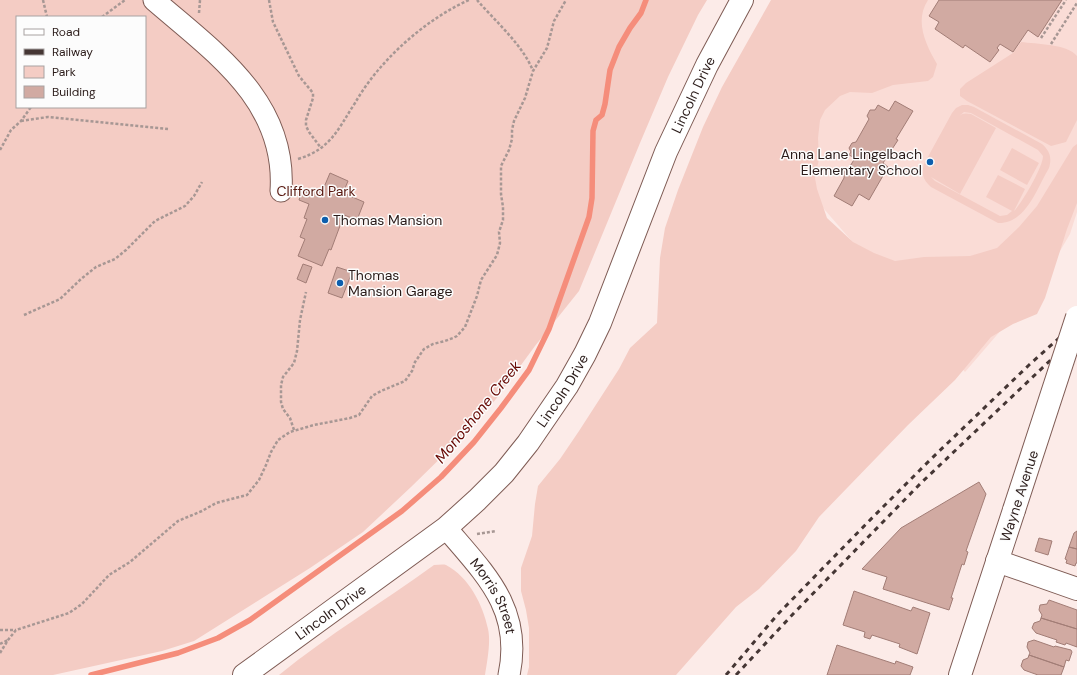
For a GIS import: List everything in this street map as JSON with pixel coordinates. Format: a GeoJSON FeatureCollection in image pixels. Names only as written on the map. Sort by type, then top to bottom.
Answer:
{"type":"FeatureCollection","features":[{"type":"Feature","properties":{"kind":"main road","name":"Lincoln Drive"},"geometry":{"type":"LineString","coordinates":[[244,675],[446,528],[504,473],[528,444],[567,386],[585,354],[600,322],[666,152],[707,64],[742,0]]}},
{"type":"Feature","properties":{"kind":"main road","name":"Wayne Avenue"},"geometry":{"type":"LineString","coordinates":[[960,675],[1077,317]]}},
{"type":"Feature","properties":{"kind":"main road"},"geometry":{"type":"LineString","coordinates":[[997,561],[1077,589]]}},
{"type":"Feature","properties":{"kind":"street"},"geometry":{"type":"LineString","coordinates":[[154,0],[226,62],[257,100],[268,121],[276,144],[282,177],[281,191]]}},
{"type":"Feature","properties":{"kind":"street","name":"Morris Street"},"geometry":{"type":"LineString","coordinates":[[446,528],[492,583],[505,610],[510,624],[512,641],[513,659],[510,675]]}},
{"type":"Feature","properties":{"kind":"path"},"geometry":{"type":"LineString","coordinates":[[43,0],[47,16]]}},
{"type":"Feature","properties":{"kind":"path"},"geometry":{"type":"LineString","coordinates":[[103,16],[125,0]]}},
{"type":"Feature","properties":{"kind":"path"},"geometry":{"type":"LineString","coordinates":[[269,0],[273,22],[299,76],[313,93],[312,104],[306,120],[306,126],[321,148]]}},
{"type":"Feature","properties":{"kind":"path"},"geometry":{"type":"LineString","coordinates":[[279,160],[293,160],[302,158],[328,143],[336,134],[355,102],[384,64],[399,49],[437,17],[455,6],[469,0]]}},
{"type":"Feature","properties":{"kind":"path"},"geometry":{"type":"LineString","coordinates":[[477,0],[523,53],[530,63],[533,71]]}},
{"type":"Feature","properties":{"kind":"path"},"geometry":{"type":"LineString","coordinates":[[0,630],[16,630],[69,613],[82,604],[109,575],[130,562],[178,521],[202,511],[216,503],[247,495],[259,480],[270,452],[278,440],[294,430],[359,415],[372,396],[381,390],[405,381],[424,349],[433,344],[445,342],[457,336],[465,327],[477,296],[481,280],[497,255],[500,243],[499,232],[503,220],[501,166],[509,150],[514,121],[525,98],[533,71],[547,48],[554,21],[566,0]]}},
{"type":"Feature","properties":{"kind":"path"},"geometry":{"type":"LineString","coordinates":[[1041,38],[1066,0]]}},
{"type":"Feature","properties":{"kind":"path"},"geometry":{"type":"LineString","coordinates":[[1051,44],[1077,4]]}},
{"type":"Feature","properties":{"kind":"path"},"geometry":{"type":"LineString","coordinates":[[0,148],[11,130],[21,121],[30,108]]}},
{"type":"Feature","properties":{"kind":"path"},"geometry":{"type":"LineString","coordinates":[[21,121],[48,117],[168,129]]}},
{"type":"Feature","properties":{"kind":"path"},"geometry":{"type":"LineString","coordinates":[[24,315],[60,299],[96,267],[115,260],[155,221],[185,206],[194,196],[202,182]]}},
{"type":"Feature","properties":{"kind":"path"},"geometry":{"type":"LineString","coordinates":[[294,430],[290,418],[283,409],[281,402],[281,389],[283,377],[294,363],[297,351],[300,320],[306,292]]}},
{"type":"Feature","properties":{"kind":"path"},"geometry":{"type":"LineString","coordinates":[[473,535],[496,531]]}},
{"type":"Feature","properties":{"kind":"path"},"geometry":{"type":"LineString","coordinates":[[0,653],[16,630]]}},
{"type":"Feature","properties":{"kind":"path"},"geometry":{"type":"LineString","coordinates":[[0,644],[8,640]]}},
{"type":"Feature","properties":{"kind":"shaded area","name":"Anna Lane Lingelbach Elementary School"},"geometry":{"type":"Polygon","coordinates":[[[802,0],[1077,0],[1077,212],[1070,234],[1040,285],[965,372],[741,113],[802,0]]]}},
{"type":"Feature","properties":{"kind":"green space","name":"Clifford Park"},"geometry":{"type":"Polygon","coordinates":[[[0,0],[707,0],[698,15],[668,77],[579,291],[535,346],[496,399],[460,439],[363,532],[310,568],[194,641],[162,651],[53,675],[0,675],[0,0]]]}},
{"type":"Feature","properties":{"kind":"green space"},"geometry":{"type":"Polygon","coordinates":[[[771,0],[928,0],[922,16],[922,24],[923,33],[929,49],[937,64],[933,77],[928,81],[893,85],[872,93],[850,92],[840,96],[825,110],[820,120],[818,138],[819,159],[815,178],[817,189],[827,218],[853,242],[874,253],[895,261],[924,257],[970,256],[997,248],[1019,227],[1037,206],[1073,147],[1077,144],[1077,203],[1045,298],[1037,314],[1013,324],[991,337],[955,380],[908,425],[819,517],[796,551],[759,589],[736,607],[676,675],[527,675],[529,667],[529,628],[521,591],[521,568],[532,536],[538,486],[560,459],[579,431],[619,369],[630,348],[657,323],[660,258],[665,228],[678,190],[703,127],[722,87],[771,0]]]}},
{"type":"Feature","properties":{"kind":"green space"},"geometry":{"type":"Polygon","coordinates":[[[1021,42],[1043,44],[1067,49],[1077,56],[1077,120],[1066,142],[1051,146],[960,96],[960,89],[966,83],[1013,53],[1021,42]]]}},
{"type":"Feature","properties":{"kind":"green space"},"geometry":{"type":"Polygon","coordinates":[[[962,105],[974,107],[1042,144],[1049,152],[1049,168],[1030,203],[1016,218],[1008,222],[998,223],[931,187],[924,179],[924,164],[956,108],[962,105]],[[964,112],[960,115],[967,113],[971,114],[996,128],[960,194],[931,177],[935,181],[1000,216],[1007,215],[1012,211],[986,197],[998,175],[1025,189],[1014,211],[1032,185],[1040,168],[1043,156],[1038,150],[971,113],[964,112]]]}},
{"type":"Feature","properties":{"kind":"green space"},"geometry":{"type":"Polygon","coordinates":[[[1012,148],[1039,163],[1027,185],[1000,170],[1012,148]]]}},
{"type":"Feature","properties":{"kind":"green space"},"geometry":{"type":"Polygon","coordinates":[[[434,565],[446,565],[454,570],[468,584],[479,601],[489,634],[485,675],[279,675],[317,646],[434,565]]]}},
{"type":"Feature","properties":{"kind":"building"},"geometry":{"type":"Polygon","coordinates":[[[939,0],[1062,0],[1038,37],[1028,30],[1013,52],[1000,44],[997,48],[999,50],[990,62],[965,45],[963,48],[935,29],[939,22],[929,16],[939,0]]]}},
{"type":"Feature","properties":{"kind":"building"},"geometry":{"type":"Polygon","coordinates":[[[895,101],[913,111],[896,139],[898,140],[883,163],[888,167],[869,200],[859,194],[852,206],[834,196],[844,178],[846,169],[849,168],[855,158],[849,155],[851,152],[849,148],[852,143],[856,142],[869,119],[867,116],[870,110],[875,110],[878,105],[889,111],[895,101]]]}},
{"type":"Feature","properties":{"kind":"building","name":"Thomas Mansion"},"geometry":{"type":"Polygon","coordinates":[[[330,173],[348,181],[343,193],[364,202],[357,220],[344,215],[331,250],[329,249],[322,266],[298,256],[305,239],[300,237],[307,219],[304,218],[309,204],[299,200],[302,190],[312,194],[314,189],[322,192],[330,173]]]}},
{"type":"Feature","properties":{"kind":"building"},"geometry":{"type":"Polygon","coordinates":[[[303,264],[312,267],[306,283],[297,279],[303,264]]]}},
{"type":"Feature","properties":{"kind":"building","name":"Thomas Mansion Garage"},"geometry":{"type":"Polygon","coordinates":[[[337,267],[352,272],[342,298],[328,293],[337,267]]]}},
{"type":"Feature","properties":{"kind":"building"},"geometry":{"type":"Polygon","coordinates":[[[979,482],[986,494],[966,551],[968,552],[964,565],[962,564],[951,598],[953,598],[949,610],[883,589],[887,577],[862,569],[901,528],[979,482]]]}},
{"type":"Feature","properties":{"kind":"building"},"geometry":{"type":"Polygon","coordinates":[[[1077,531],[1077,549],[1069,547],[1074,533],[1077,531]]]}},
{"type":"Feature","properties":{"kind":"building"},"geometry":{"type":"Polygon","coordinates":[[[1039,538],[1052,541],[1048,555],[1035,551],[1039,538]]]}},
{"type":"Feature","properties":{"kind":"building"},"geometry":{"type":"Polygon","coordinates":[[[1069,547],[1077,549],[1077,563],[1075,566],[1066,563],[1067,560],[1065,559],[1069,547]]]}},
{"type":"Feature","properties":{"kind":"building"},"geometry":{"type":"Polygon","coordinates":[[[854,591],[911,611],[913,607],[930,613],[917,654],[899,647],[900,644],[872,635],[870,639],[864,637],[865,632],[843,625],[854,591]]]}},
{"type":"Feature","properties":{"kind":"building"},"geometry":{"type":"Polygon","coordinates":[[[1049,600],[1077,610],[1077,629],[1041,618],[1042,615],[1039,610],[1040,605],[1047,604],[1049,600]]]}},
{"type":"Feature","properties":{"kind":"building"},"geometry":{"type":"Polygon","coordinates":[[[1041,618],[1077,629],[1077,647],[1066,643],[1065,645],[1056,642],[1057,640],[1036,633],[1032,628],[1034,623],[1040,621],[1041,618]]]}},
{"type":"Feature","properties":{"kind":"building"},"geometry":{"type":"Polygon","coordinates":[[[1034,640],[1054,647],[1071,650],[1072,652],[1069,661],[1066,660],[1064,667],[1029,655],[1030,653],[1027,647],[1028,642],[1034,640]]]}},
{"type":"Feature","properties":{"kind":"building"},"geometry":{"type":"Polygon","coordinates":[[[837,645],[895,664],[896,661],[913,667],[910,675],[827,675],[837,645]]]}},
{"type":"Feature","properties":{"kind":"building"},"geometry":{"type":"Polygon","coordinates":[[[1029,655],[1064,667],[1061,675],[1038,675],[1024,670],[1021,666],[1023,660],[1028,658],[1029,655]]]}},
{"type":"Feature","properties":{"kind":"waterway","name":"Monoshone Creek"},"geometry":{"type":"LineString","coordinates":[[91,675],[178,653],[218,638],[250,620],[402,511],[441,477],[474,442],[529,370],[549,329],[589,217],[592,198],[593,131],[596,120],[602,115],[610,70],[619,47],[641,13],[646,0]]}},
{"type":"Feature","properties":{"kind":"railway"},"geometry":{"type":"LineString","coordinates":[[726,675],[778,614],[873,517],[1029,365],[1077,322]]}},
{"type":"Feature","properties":{"kind":"railway"},"geometry":{"type":"LineString","coordinates":[[736,675],[794,613],[921,483],[1077,335]]}},
{"type":"Feature","properties":{"kind":"place","name":"Anna Lane Lingelbach Elementary School"},"geometry":{"type":"Point","coordinates":[930,162]}},
{"type":"Feature","properties":{"kind":"place","name":"Thomas Mansion"},"geometry":{"type":"Point","coordinates":[325,220]}},
{"type":"Feature","properties":{"kind":"place","name":"Thomas Mansion Garage"},"geometry":{"type":"Point","coordinates":[340,283]}}]}
